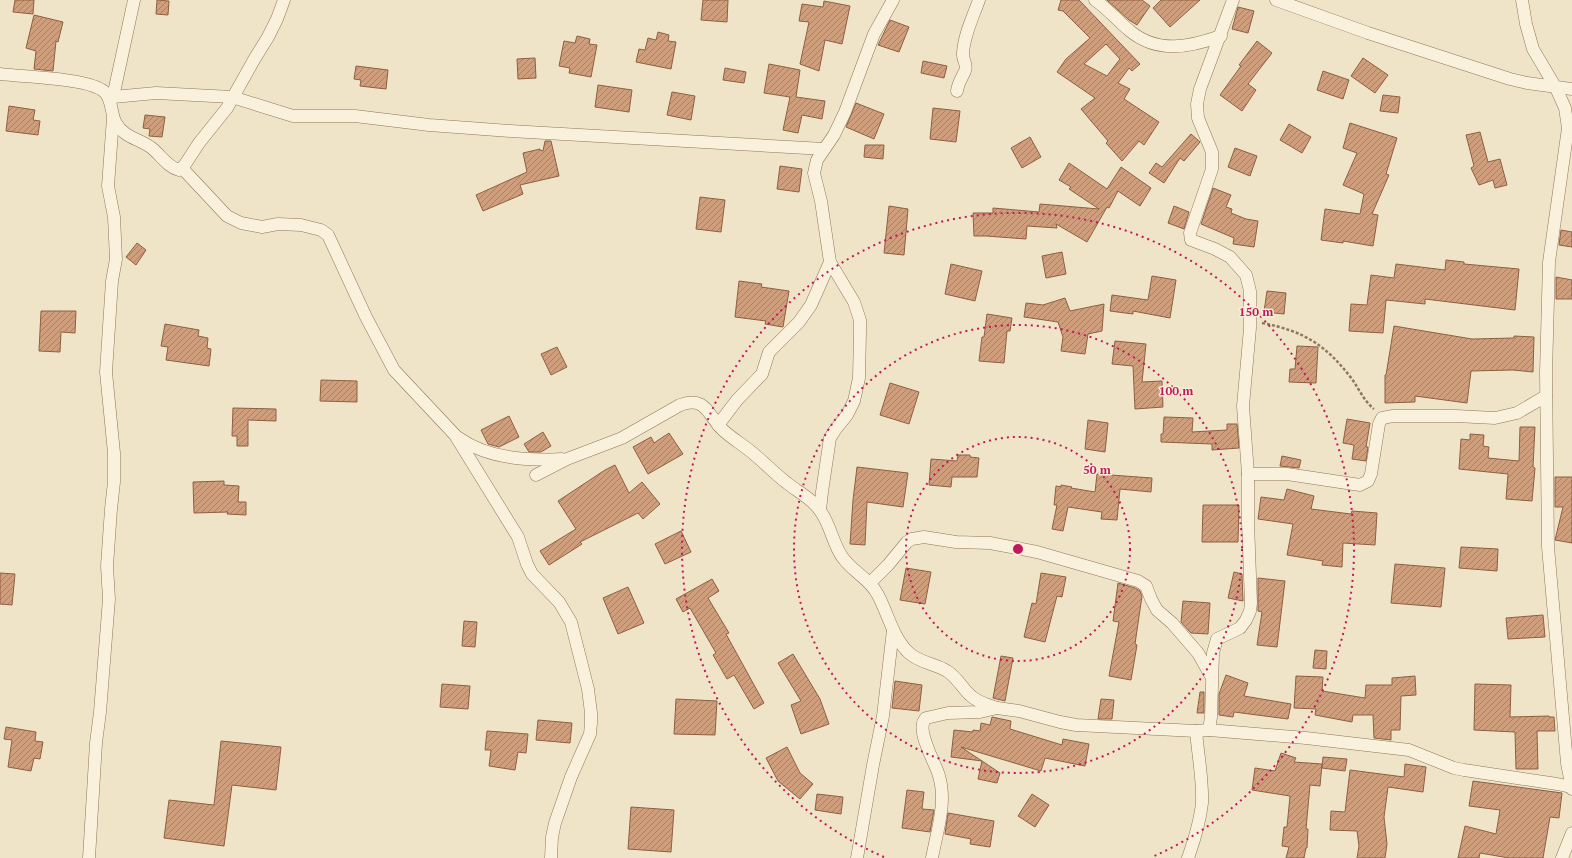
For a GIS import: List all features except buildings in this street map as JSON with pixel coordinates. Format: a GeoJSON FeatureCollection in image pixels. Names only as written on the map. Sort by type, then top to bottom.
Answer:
{"type":"FeatureCollection","features":[{"type":"Feature","properties":{"kind":"street"},"geometry":{"type":"LineString","coordinates":[[89,858],[96,742],[100,712],[109,599],[107,566],[114,482],[114,453],[106,372],[112,280],[116,259],[114,217],[108,186],[113,118],[112,99],[134,0]]}},
{"type":"Feature","properties":{"kind":"street"},"geometry":{"type":"LineString","coordinates":[[113,118],[116,124],[129,137],[149,146],[174,169],[182,168],[227,108],[278,19],[284,0]]}},
{"type":"Feature","properties":{"kind":"street"},"geometry":{"type":"LineString","coordinates":[[820,510],[830,438],[851,409],[854,401],[858,378],[860,320],[854,302],[830,262],[821,201],[814,173],[817,160],[834,135],[845,112],[874,34],[893,0]]}},
{"type":"Feature","properties":{"kind":"street"},"geometry":{"type":"LineString","coordinates":[[957,91],[962,75],[965,71],[966,62],[962,55],[979,0]]}},
{"type":"Feature","properties":{"kind":"street"},"geometry":{"type":"LineString","coordinates":[[1095,0],[1139,38],[1162,46],[1179,47],[1199,44],[1221,36]]}},
{"type":"Feature","properties":{"kind":"street"},"geometry":{"type":"LineString","coordinates":[[1209,730],[1211,717],[1213,653],[1217,639],[1240,628],[1250,611],[1248,474],[1243,406],[1250,321],[1250,291],[1246,276],[1239,266],[1226,255],[1215,249],[1191,240],[1190,236],[1212,169],[1212,152],[1198,118],[1197,104],[1200,89],[1221,36],[1233,0]]}},
{"type":"Feature","properties":{"kind":"street"},"geometry":{"type":"LineString","coordinates":[[1276,0],[1368,33],[1510,79],[1556,88],[1572,89]]}},
{"type":"Feature","properties":{"kind":"street"},"geometry":{"type":"LineString","coordinates":[[536,475],[567,459],[622,438],[684,403],[698,403],[710,412],[718,425],[820,510],[828,522],[842,557],[849,566],[870,583],[878,594],[893,630],[902,645],[913,656],[948,671],[970,695],[983,702],[997,708],[1019,711],[1076,725],[1196,731],[1209,730],[1306,738],[1409,750],[1454,768],[1557,784],[1572,788],[1567,763],[1548,546],[1546,396],[1549,262],[1568,133],[1565,108],[1556,88],[1533,49],[1526,24],[1522,0]]}},
{"type":"Feature","properties":{"kind":"street"},"geometry":{"type":"LineString","coordinates":[[0,74],[88,84],[104,90],[112,99]]}},
{"type":"Feature","properties":{"kind":"street"},"geometry":{"type":"LineString","coordinates":[[112,99],[156,93],[232,97],[293,116],[354,116],[429,125],[510,132],[824,149]]}},
{"type":"Feature","properties":{"kind":"street"},"geometry":{"type":"LineString","coordinates":[[182,168],[227,216],[241,223],[262,227],[278,224],[301,224],[321,230],[328,234],[366,317],[394,370],[455,435],[518,537],[532,574],[559,602],[571,622],[588,689],[591,713],[590,734],[571,777],[555,823],[552,837],[551,858]]}},
{"type":"Feature","properties":{"kind":"street"},"geometry":{"type":"LineString","coordinates":[[718,425],[742,394],[762,374],[769,352],[799,322],[811,305],[830,262]]}},
{"type":"Feature","properties":{"kind":"street"},"geometry":{"type":"LineString","coordinates":[[1248,474],[1287,474],[1357,485],[1364,484],[1371,474],[1379,424],[1382,418],[1456,416],[1495,418],[1517,413],[1546,396]]}},
{"type":"Feature","properties":{"kind":"street"},"geometry":{"type":"LineString","coordinates":[[455,435],[474,448],[500,455],[539,461],[567,459]]}},
{"type":"Feature","properties":{"kind":"street"},"geometry":{"type":"LineString","coordinates":[[870,583],[888,565],[907,542],[919,538],[956,542],[990,543],[1037,552],[1085,565],[1138,580],[1146,586],[1151,599],[1158,610],[1172,623],[1198,653],[1212,678]]}},
{"type":"Feature","properties":{"kind":"street"},"geometry":{"type":"LineString","coordinates":[[857,858],[883,716],[893,630]]}},
{"type":"Feature","properties":{"kind":"street"},"geometry":{"type":"LineString","coordinates":[[932,858],[943,801],[938,770],[925,742],[922,728],[923,721],[929,717],[948,712],[980,712],[997,708]]}},
{"type":"Feature","properties":{"kind":"street"},"geometry":{"type":"LineString","coordinates":[[1188,858],[1195,838],[1202,804],[1201,774],[1196,731]]}},
{"type":"Feature","properties":{"kind":"street"},"geometry":{"type":"LineString","coordinates":[[1562,858],[1572,833]]}},
{"type":"Feature","properties":{"kind":"path"},"geometry":{"type":"LineString","coordinates":[[1250,321],[1278,326],[1310,338],[1336,360],[1352,380],[1367,403],[1386,417]]}}]}
